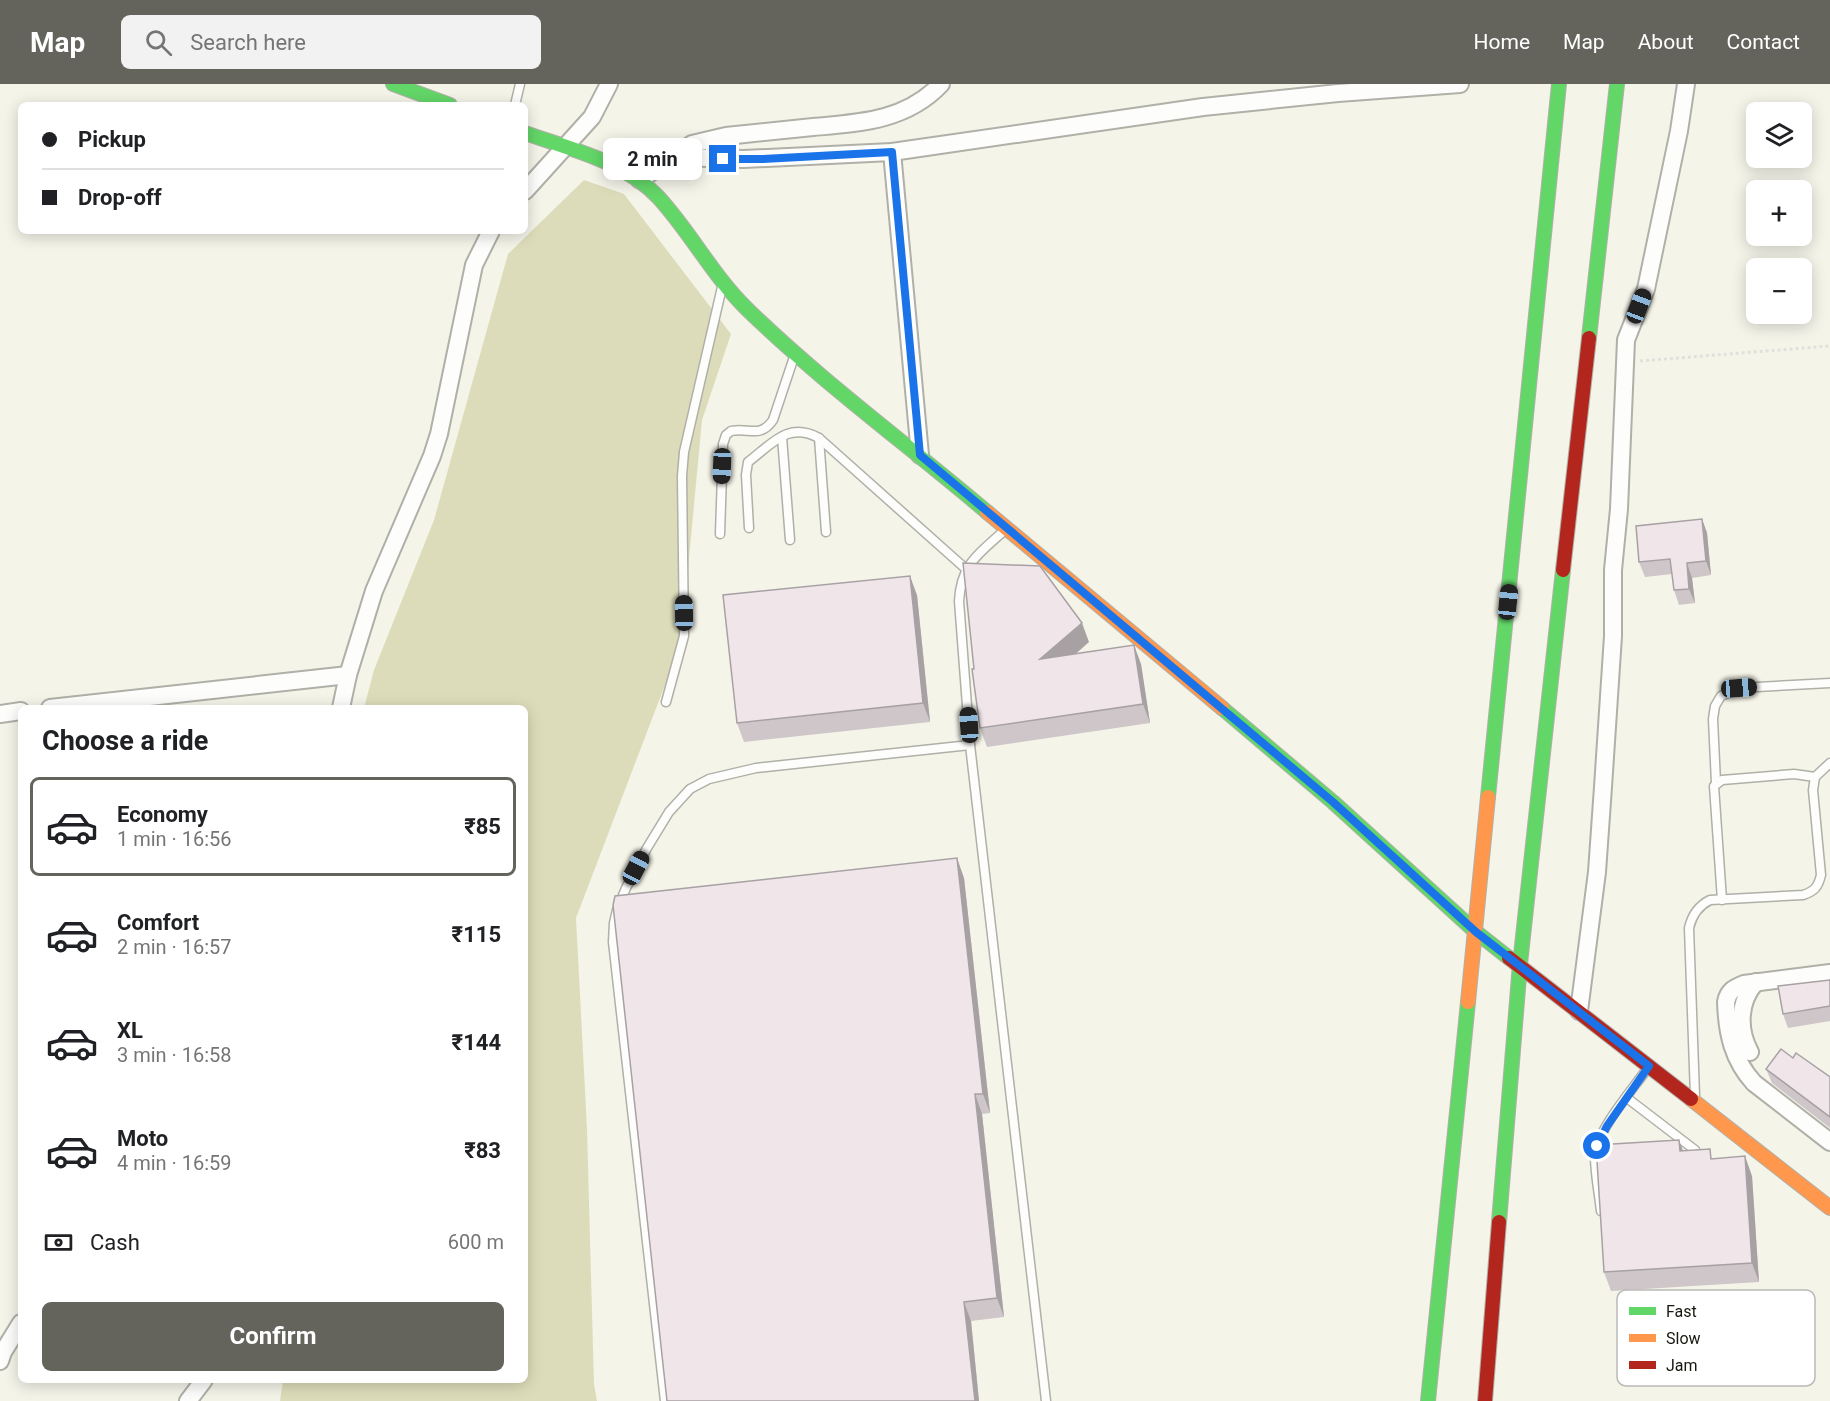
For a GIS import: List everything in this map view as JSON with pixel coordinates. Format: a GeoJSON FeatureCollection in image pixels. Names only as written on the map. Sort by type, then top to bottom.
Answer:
{"type":"FeatureCollection","features":[{"type":"Feature","properties":{"kind":"street"},"geometry":{"type":"LineString","coordinates":[[393,84],[442,102]]}},
{"type":"Feature","properties":{"kind":"street"},"geometry":{"type":"LineString","coordinates":[[528,187],[592,117],[609,84]]}},
{"type":"Feature","properties":{"kind":"street"},"geometry":{"type":"LineString","coordinates":[[640,180],[692,144],[726,136],[873,121],[911,108],[940,84]]}},
{"type":"Feature","properties":{"kind":"street"},"geometry":{"type":"LineString","coordinates":[[672,157],[744,159],[892,152],[1203,107],[1338,93],[1460,84]]}},
{"type":"Feature","properties":{"kind":"street"},"geometry":{"type":"LineString","coordinates":[[1428,1401],[1559,84]]}},
{"type":"Feature","properties":{"kind":"street"},"geometry":{"type":"LineString","coordinates":[[1485,1401],[1520,964],[1617,84]]}},
{"type":"Feature","properties":{"kind":"street"},"geometry":{"type":"LineString","coordinates":[[1579,1011],[1597,872],[1603,788],[1613,636],[1613,570],[1619,509],[1626,340],[1646,290],[1679,131],[1686,84]]}},
{"type":"Feature","properties":{"kind":"street"},"geometry":{"type":"LineString","coordinates":[[528,134],[640,180],[659,198],[723,282],[746,308],[796,353],[1333,802],[1476,932],[1520,964],[1830,1208]]}},
{"type":"Feature","properties":{"kind":"street"},"geometry":{"type":"LineString","coordinates":[[892,152],[920,455]]}},
{"type":"Feature","properties":{"kind":"street"},"geometry":{"type":"LineString","coordinates":[[342,705],[348,675],[374,591],[432,456],[439,434],[474,265],[490,234]]}},
{"type":"Feature","properties":{"kind":"street"},"geometry":{"type":"LineString","coordinates":[[77,705],[348,675]]}},
{"type":"Feature","properties":{"kind":"street"},"geometry":{"type":"LineString","coordinates":[[0,714],[18,711]]}},
{"type":"Feature","properties":{"kind":"street"},"geometry":{"type":"LineString","coordinates":[[1830,973],[1756,982],[1734,988],[1727,994],[1726,1012],[1739,1065],[1754,1083],[1830,1142]]}},
{"type":"Feature","properties":{"kind":"street"},"geometry":{"type":"LineString","coordinates":[[1750,1052],[1744,1038],[1742,1014],[1747,995],[1756,982]]}},
{"type":"Feature","properties":{"kind":"street"},"geometry":{"type":"LineString","coordinates":[[1,1353],[18,1328]]}},
{"type":"Feature","properties":{"kind":"street"},"geometry":{"type":"LineString","coordinates":[[188,1401],[202,1383]]}},
{"type":"Feature","properties":{"kind":"lane"},"geometry":{"type":"LineString","coordinates":[[516,102],[520,84]]}},
{"type":"Feature","properties":{"kind":"lane"},"geometry":{"type":"LineString","coordinates":[[666,702],[684,636],[682,476],[684,452],[723,282]]}},
{"type":"Feature","properties":{"kind":"lane"},"geometry":{"type":"LineString","coordinates":[[720,534],[723,444],[726,435],[738,429],[761,431],[768,427],[773,420],[796,353]]}},
{"type":"Feature","properties":{"kind":"lane"},"geometry":{"type":"LineString","coordinates":[[749,528],[746,475],[748,462],[788,433],[801,430],[819,438],[966,569]]}},
{"type":"Feature","properties":{"kind":"lane"},"geometry":{"type":"LineString","coordinates":[[782,437],[790,540]]}},
{"type":"Feature","properties":{"kind":"lane"},"geometry":{"type":"LineString","coordinates":[[819,438],[826,532]]}},
{"type":"Feature","properties":{"kind":"lane"},"geometry":{"type":"LineString","coordinates":[[1006,529],[972,560],[966,569],[962,577],[960,601],[970,745],[1046,1401]]}},
{"type":"Feature","properties":{"kind":"lane"},"geometry":{"type":"LineString","coordinates":[[1722,900],[1713,789],[1716,783],[1713,719],[1715,705],[1721,696],[1739,688],[1830,683]]}},
{"type":"Feature","properties":{"kind":"lane"},"geometry":{"type":"LineString","coordinates":[[665,1401],[613,942],[614,923],[626,888],[669,812],[690,789],[709,779],[756,768],[970,745]]}},
{"type":"Feature","properties":{"kind":"lane"},"geometry":{"type":"LineString","coordinates":[[1695,1102],[1689,928],[1695,912],[1701,904],[1710,900],[1803,895],[1812,892],[1818,886],[1821,875],[1813,790],[1815,777],[1830,763]]}},
{"type":"Feature","properties":{"kind":"lane"},"geometry":{"type":"LineString","coordinates":[[1716,783],[1722,780],[1794,774],[1815,777]]}},
{"type":"Feature","properties":{"kind":"lane"},"geometry":{"type":"LineString","coordinates":[[1601,1214],[1595,1155],[1597,1146],[1607,1126],[1649,1066]]}},
{"type":"Feature","properties":{"kind":"lane"},"geometry":{"type":"LineString","coordinates":[[1627,1098],[1695,1150]]}},
{"type":"Feature","properties":{"kind":"path"},"geometry":{"type":"LineString","coordinates":[[1625,362],[1830,346]]}},
{"type":"Feature","properties":{"kind":"green space"},"geometry":{"type":"Polygon","coordinates":[[[584,180],[624,194],[731,334],[702,420],[681,643],[576,918],[587,1129],[594,1384],[597,1401],[280,1401],[283,1383],[528,1383],[528,705],[365,705],[374,670],[434,520],[508,254],[584,180]]]}},
{"type":"Feature","properties":{"kind":"building"},"geometry":{"type":"Polygon","coordinates":[[[1702,519],[1706,561],[1687,563],[1689,589],[1674,590],[1670,559],[1639,562],[1636,526],[1702,519]]]}},
{"type":"Feature","properties":{"kind":"building"},"geometry":{"type":"Polygon","coordinates":[[[963,563],[1040,566],[1082,623],[1040,659],[1134,645],[1143,704],[980,728],[972,669],[974,669],[963,563]]]}},
{"type":"Feature","properties":{"kind":"building"},"geometry":{"type":"Polygon","coordinates":[[[910,576],[923,703],[737,723],[723,595],[910,576]]]}},
{"type":"Feature","properties":{"kind":"building"},"geometry":{"type":"Polygon","coordinates":[[[957,858],[983,1094],[975,1094],[997,1298],[964,1302],[975,1401],[667,1401],[613,905],[615,896],[957,858]]]}},
{"type":"Feature","properties":{"kind":"building"},"geometry":{"type":"Polygon","coordinates":[[[1830,980],[1830,1006],[1783,1014],[1778,986],[1830,980]]]}},
{"type":"Feature","properties":{"kind":"building"},"geometry":{"type":"Polygon","coordinates":[[[1781,1049],[1793,1058],[1796,1053],[1830,1077],[1830,1117],[1766,1069],[1781,1049]]]}},
{"type":"Feature","properties":{"kind":"building"},"geometry":{"type":"Polygon","coordinates":[[[1679,1140],[1680,1151],[1710,1149],[1711,1159],[1745,1156],[1752,1263],[1604,1272],[1596,1145],[1679,1140]]]}},
{"type":"Feature","properties":{"kind":"traffic: fast"},"geometry":{"type":"LineString","coordinates":[[393,84],[442,102]]}},
{"type":"Feature","properties":{"kind":"traffic: fast"},"geometry":{"type":"LineString","coordinates":[[1488,797],[1559,84]]}},
{"type":"Feature","properties":{"kind":"traffic: fast"},"geometry":{"type":"LineString","coordinates":[[1589,338],[1617,84]]}},
{"type":"Feature","properties":{"kind":"traffic: fast"},"geometry":{"type":"LineString","coordinates":[[528,134],[596,158],[614,166],[646,186],[671,211],[723,283],[747,309],[835,387],[987,512]]}},
{"type":"Feature","properties":{"kind":"traffic: fast"},"geometry":{"type":"LineString","coordinates":[[1499,1222],[1520,964],[1563,570]]}},
{"type":"Feature","properties":{"kind":"traffic: fast"},"geometry":{"type":"LineString","coordinates":[[1222,708],[1333,802],[1476,932],[1509,958]]}},
{"type":"Feature","properties":{"kind":"traffic: fast"},"geometry":{"type":"LineString","coordinates":[[1428,1401],[1468,1002]]}},
{"type":"Feature","properties":{"kind":"traffic: slow"},"geometry":{"type":"LineString","coordinates":[[987,512],[1222,708]]}},
{"type":"Feature","properties":{"kind":"traffic: slow"},"geometry":{"type":"LineString","coordinates":[[1468,1002],[1488,797]]}},
{"type":"Feature","properties":{"kind":"traffic: slow"},"geometry":{"type":"LineString","coordinates":[[1691,1099],[1830,1208]]}},
{"type":"Feature","properties":{"kind":"traffic: jam"},"geometry":{"type":"LineString","coordinates":[[1563,570],[1589,338]]}},
{"type":"Feature","properties":{"kind":"traffic: jam"},"geometry":{"type":"LineString","coordinates":[[1509,958],[1691,1099]]}},
{"type":"Feature","properties":{"kind":"traffic: jam"},"geometry":{"type":"LineString","coordinates":[[1485,1401],[1499,1222]]}},
{"type":"Feature","properties":{"kind":"route"},"geometry":{"type":"LineString","coordinates":[[723,159],[892,152],[920,455],[1333,802],[1476,932],[1649,1066],[1599,1138],[1597,1146]]}}]}
